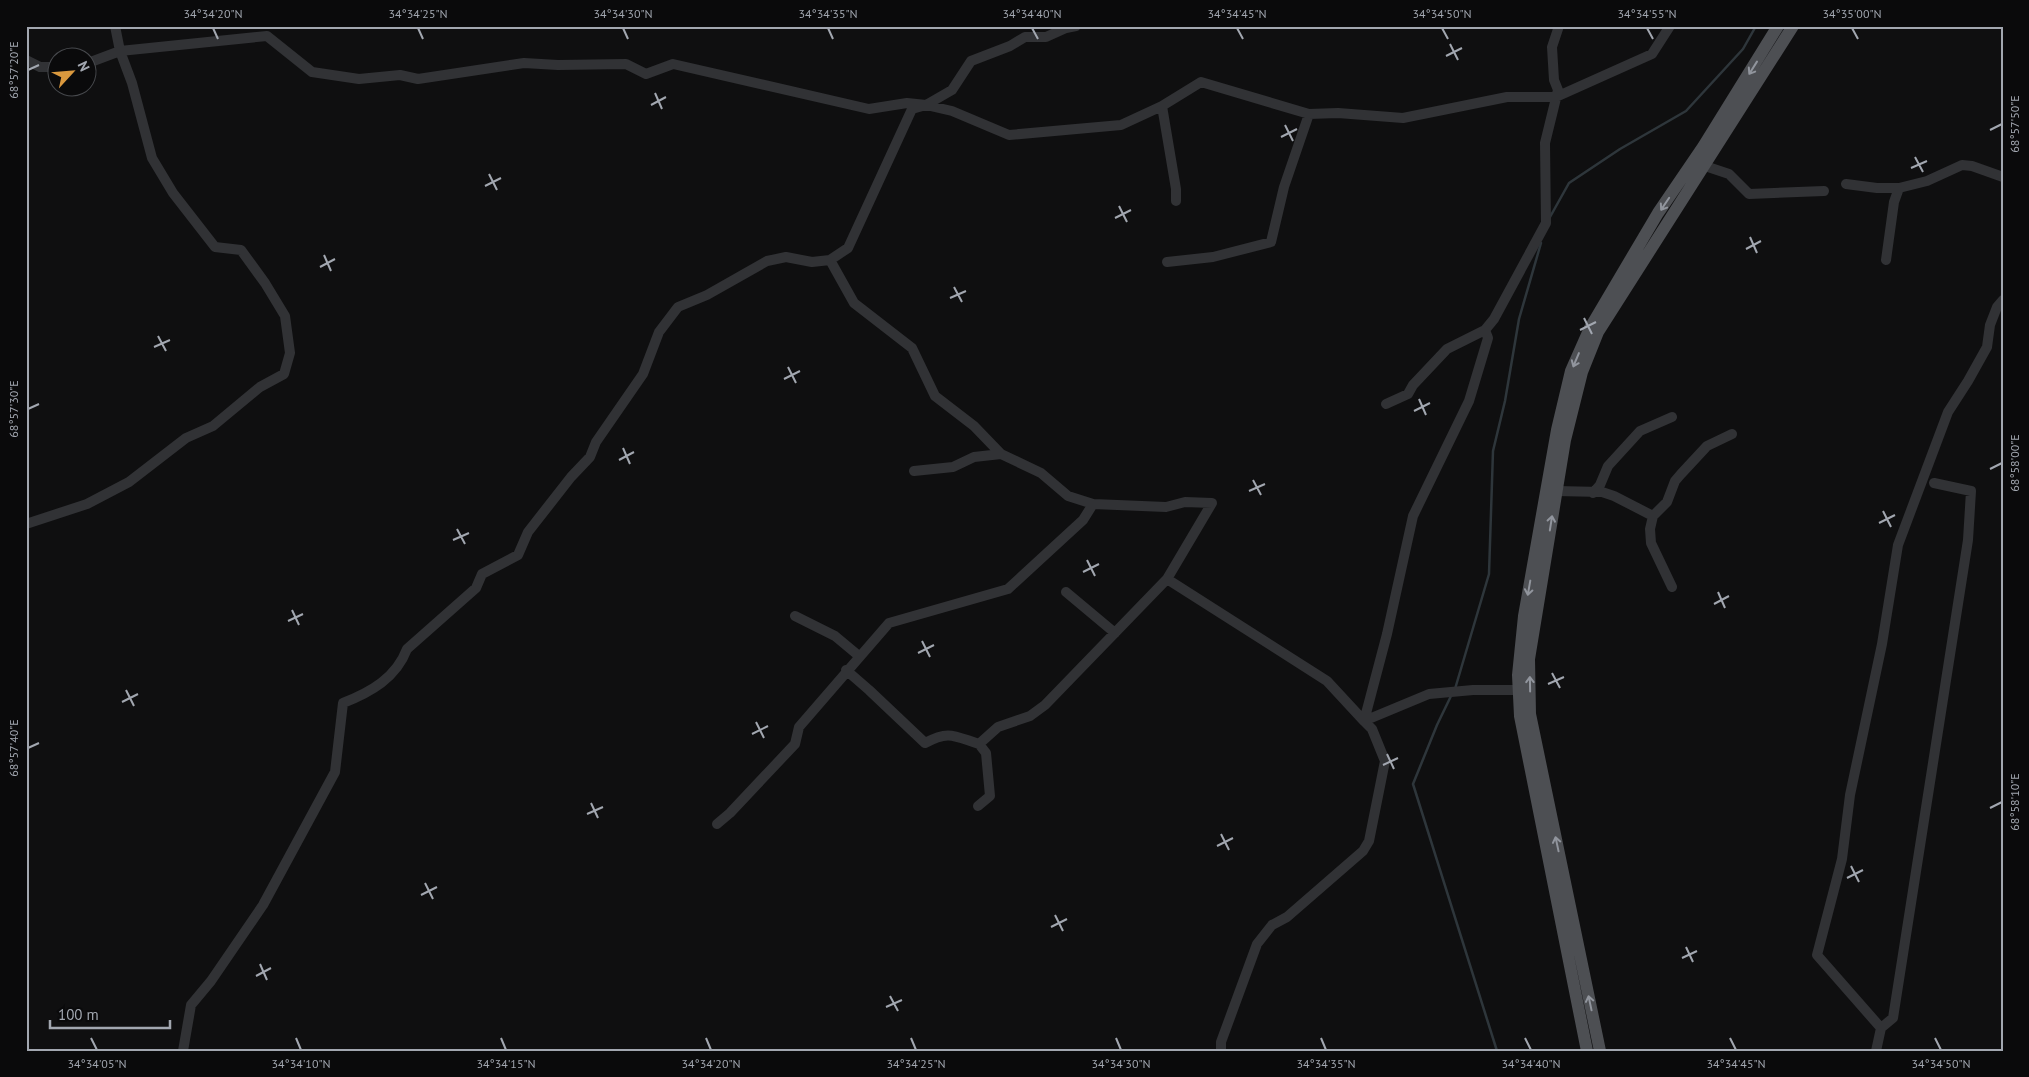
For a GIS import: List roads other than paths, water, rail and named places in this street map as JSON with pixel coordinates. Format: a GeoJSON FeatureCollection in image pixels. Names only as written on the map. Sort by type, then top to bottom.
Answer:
{"type":"FeatureCollection","features":[{"type":"Feature","properties":{"kind":"main road"},"geometry":{"type":"LineString","coordinates":[[1587,1051],[1520,716],[1518,674],[1524,616],[1557,430],[1571,371],[1590,328],[1658,214],[1703,147],[1778,26]]}},
{"type":"Feature","properties":{"kind":"main road"},"geometry":{"type":"LineString","coordinates":[[1600,1051],[1530,714],[1529,659],[1556,491],[1582,372],[1598,332],[1793,26]]}},
{"type":"Feature","properties":{"kind":"street"},"geometry":{"type":"LineString","coordinates":[[26,524],[87,504],[130,482],[186,438],[213,426],[260,387],[284,374],[290,353],[285,316],[265,282],[241,250],[215,247],[173,193],[152,158],[132,83],[120,51],[115,26]]}},
{"type":"Feature","properties":{"kind":"street"},"geometry":{"type":"LineString","coordinates":[[183,1051],[191,1005],[211,981],[263,905],[335,772],[343,703],[367,692],[394,673],[402,662],[407,649],[476,588],[482,574],[518,555],[528,532],[571,477],[590,457],[596,442],[643,374],[659,332],[678,307],[707,295],[767,261],[786,257],[812,262],[830,260],[848,248],[912,109],[926,105],[952,90],[971,61],[1010,46],[1025,37],[1046,36],[1076,26]]}},
{"type":"Feature","properties":{"kind":"street"},"geometry":{"type":"LineString","coordinates":[[1386,404],[1408,394],[1413,385],[1447,349],[1485,330],[1494,319],[1546,223],[1545,143],[1558,90],[1554,80],[1552,47],[1559,26]]}},
{"type":"Feature","properties":{"kind":"street"},"geometry":{"type":"LineString","coordinates":[[98,59],[120,51],[267,36],[312,72],[359,79],[400,75],[418,79],[524,63],[558,65],[626,64],[646,74],[673,64],[868,109],[907,103],[926,105],[952,111],[1009,135],[1121,125],[1162,106],[1201,82],[1309,114],[1403,118],[1507,97],[1556,97],[1652,54],[1670,26]]}},
{"type":"Feature","properties":{"kind":"street"},"geometry":{"type":"LineString","coordinates":[[26,60],[40,67],[48,67]]}},
{"type":"Feature","properties":{"kind":"street"},"geometry":{"type":"LineString","coordinates":[[1162,106],[1176,189],[1176,202]]}},
{"type":"Feature","properties":{"kind":"street"},"geometry":{"type":"LineString","coordinates":[[1167,262],[1213,257],[1271,242],[1284,187],[1309,114]]}},
{"type":"Feature","properties":{"kind":"street"},"geometry":{"type":"LineString","coordinates":[[1846,184],[1877,188],[1899,188],[1927,181],[1962,165],[1972,166],[2003,177]]}},
{"type":"Feature","properties":{"kind":"street"},"geometry":{"type":"LineString","coordinates":[[1705,166],[1730,174],[1749,194],[1824,191]]}},
{"type":"Feature","properties":{"kind":"street"},"geometry":{"type":"LineString","coordinates":[[1886,260],[1894,202],[1899,188]]}},
{"type":"Feature","properties":{"kind":"street"},"geometry":{"type":"LineString","coordinates":[[830,260],[854,303],[912,348],[935,396],[974,426],[1001,454],[1041,473],[1068,496],[1093,504],[1166,507],[1185,502],[1212,503],[1168,579],[1045,705],[1030,716],[998,727],[979,744]]}},
{"type":"Feature","properties":{"kind":"street"},"geometry":{"type":"LineString","coordinates":[[1881,1028],[1817,955],[1842,859],[1850,794],[1882,644],[1898,545],[1948,412],[1987,346],[1990,325],[1997,307],[2003,300]]}},
{"type":"Feature","properties":{"kind":"street"},"geometry":{"type":"LineString","coordinates":[[1364,721],[1387,634],[1413,516],[1469,401],[1488,338],[1485,330]]}},
{"type":"Feature","properties":{"kind":"street"},"geometry":{"type":"LineString","coordinates":[[1593,493],[1600,484],[1608,466],[1640,431],[1672,417]]}},
{"type":"Feature","properties":{"kind":"street"},"geometry":{"type":"LineString","coordinates":[[1672,587],[1651,543],[1650,529],[1653,516],[1668,502],[1676,481],[1681,474],[1707,446],[1732,434]]}},
{"type":"Feature","properties":{"kind":"street"},"geometry":{"type":"LineString","coordinates":[[914,471],[953,467],[974,456],[1001,454]]}},
{"type":"Feature","properties":{"kind":"street"},"geometry":{"type":"LineString","coordinates":[[1876,1051],[1881,1028],[1894,1018],[1968,540],[1971,491],[1934,483]]}},
{"type":"Feature","properties":{"kind":"street"},"geometry":{"type":"LineString","coordinates":[[1556,491],[1602,492],[1653,516]]}},
{"type":"Feature","properties":{"kind":"street"},"geometry":{"type":"LineString","coordinates":[[717,824],[730,813],[795,744],[799,727],[888,623],[1008,589],[1083,520],[1093,504]]}},
{"type":"Feature","properties":{"kind":"street"},"geometry":{"type":"LineString","coordinates":[[1168,579],[1327,681],[1372,730],[1385,761],[1369,841],[1363,852],[1287,917],[1272,924],[1257,944],[1222,1042],[1221,1051]]}},
{"type":"Feature","properties":{"kind":"street"},"geometry":{"type":"LineString","coordinates":[[1066,592],[1115,633]]}},
{"type":"Feature","properties":{"kind":"street"},"geometry":{"type":"LineString","coordinates":[[795,616],[835,636],[859,656]]}},
{"type":"Feature","properties":{"kind":"street"},"geometry":{"type":"LineString","coordinates":[[846,670],[925,743],[938,736],[948,734],[979,744],[986,753],[990,796],[978,806]]}},
{"type":"Feature","properties":{"kind":"street"},"geometry":{"type":"LineString","coordinates":[[1364,721],[1429,694],[1473,690],[1519,690]]}},
{"type":"Feature","properties":{"kind":"waterway"},"geometry":{"type":"LineString","coordinates":[[1550,217],[1569,183],[1620,149],[1686,111],[1743,49],[1756,26]]}},
{"type":"Feature","properties":{"kind":"waterway"},"geometry":{"type":"LineString","coordinates":[[1455,689],[1489,574],[1493,451],[1505,401],[1519,319],[1541,243]]}},
{"type":"Feature","properties":{"kind":"waterway"},"geometry":{"type":"LineString","coordinates":[[1451,696],[1413,784],[1497,1051]]}}]}
